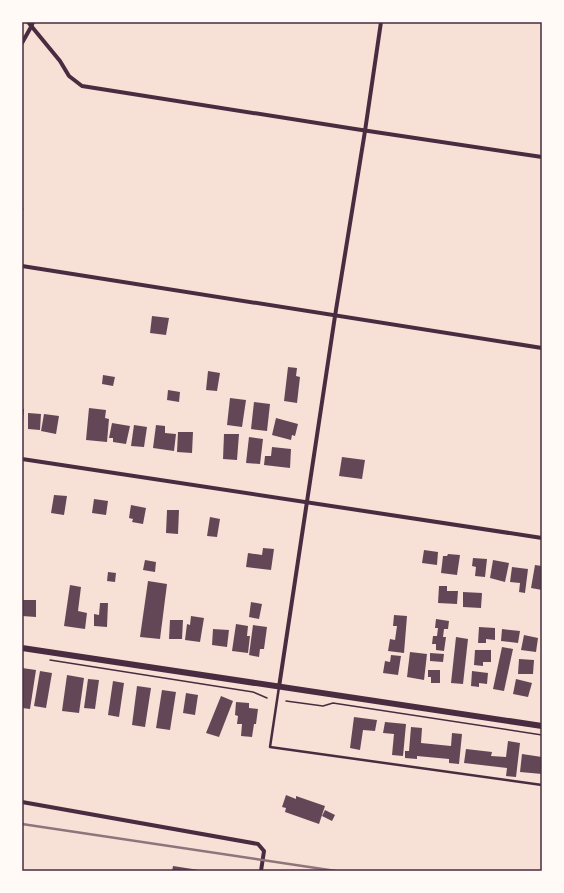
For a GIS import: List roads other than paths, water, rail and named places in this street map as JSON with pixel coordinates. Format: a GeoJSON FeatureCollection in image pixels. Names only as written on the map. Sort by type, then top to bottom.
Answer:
{"type":"FeatureCollection","features":[{"type":"Feature","properties":{"kind":"street"},"geometry":{"type":"LineString","coordinates":[[28,22],[60,61],[69,76],[82,86],[542,158]]}},
{"type":"Feature","properties":{"kind":"street"},"geometry":{"type":"LineString","coordinates":[[22,43],[33,22]]}},
{"type":"Feature","properties":{"kind":"street"},"geometry":{"type":"LineString","coordinates":[[279,687],[381,22]]}},
{"type":"Feature","properties":{"kind":"street"},"geometry":{"type":"LineString","coordinates":[[22,266],[542,348]]}},
{"type":"Feature","properties":{"kind":"street"},"geometry":{"type":"LineString","coordinates":[[22,459],[542,538]]}},
{"type":"Feature","properties":{"kind":"street"},"geometry":{"type":"LineString","coordinates":[[22,648],[542,726]]}},
{"type":"Feature","properties":{"kind":"street"},"geometry":{"type":"LineString","coordinates":[[22,802],[258,844],[264,852],[261,871]]}},
{"type":"Feature","properties":{"kind":"lane"},"geometry":{"type":"LineString","coordinates":[[279,687],[270,747],[542,785]]}},
{"type":"Feature","properties":{"kind":"railway"},"geometry":{"type":"LineString","coordinates":[[22,824],[336,871]]}}]}
